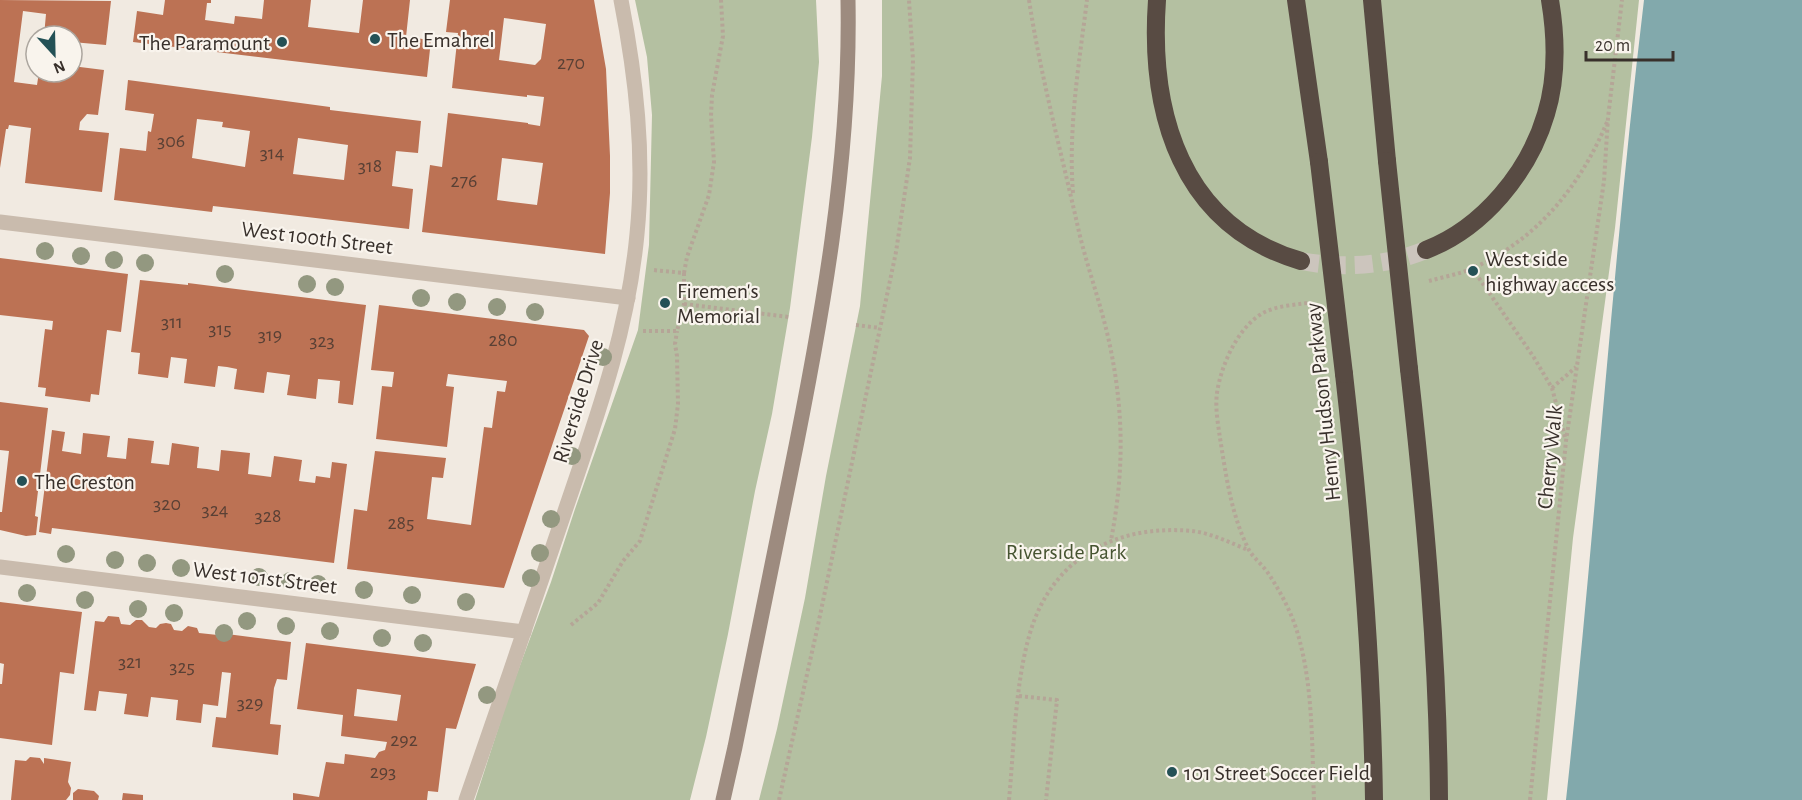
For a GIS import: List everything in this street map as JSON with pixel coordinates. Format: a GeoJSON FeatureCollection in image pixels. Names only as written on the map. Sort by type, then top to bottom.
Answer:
{"type":"FeatureCollection","features":[{"type":"Feature","properties":{"kind":"highway"},"geometry":{"type":"LineString","coordinates":[[1156,0],[1156,41],[1161,94],[1169,129],[1186,171],[1199,193],[1217,214],[1237,231],[1283,256],[1301,261]]}},
{"type":"Feature","properties":{"kind":"highway","name":"Henry Hudson Parkway"},"geometry":{"type":"LineString","coordinates":[[1296,0],[1344,374],[1362,557],[1370,671],[1374,800]]}},
{"type":"Feature","properties":{"kind":"highway"},"geometry":{"type":"LineString","coordinates":[[1372,0],[1386,161],[1421,482],[1429,585],[1438,800]]}},
{"type":"Feature","properties":{"kind":"highway"},"geometry":{"type":"LineString","coordinates":[[1426,250],[1456,234],[1494,203],[1513,180],[1531,150],[1547,113],[1551,88],[1554,39],[1550,0]]}},
{"type":"Feature","properties":{"kind":"main road"},"geometry":{"type":"LineString","coordinates":[[723,800],[822,311],[842,156],[848,67],[848,0]]}},
{"type":"Feature","properties":{"kind":"street","name":"Riverside Drive"},"geometry":{"type":"LineString","coordinates":[[466,800],[608,382],[628,298],[638,233],[640,157],[632,53],[621,0]]}},
{"type":"Feature","properties":{"kind":"street","name":"West 100th Street"},"geometry":{"type":"LineString","coordinates":[[0,222],[628,298]]}},
{"type":"Feature","properties":{"kind":"street","name":"West 101st Street"},"geometry":{"type":"LineString","coordinates":[[0,567],[524,632]]}},
{"type":"Feature","properties":{"kind":"path"},"geometry":{"type":"LineString","coordinates":[[572,625],[598,603],[623,561],[640,542],[675,429],[678,396],[676,332],[684,304],[684,273],[687,257],[709,195],[714,149],[712,95],[723,36],[722,0]]}},
{"type":"Feature","properties":{"kind":"path"},"geometry":{"type":"LineString","coordinates":[[779,800],[896,252],[910,158],[913,60],[909,0]]}},
{"type":"Feature","properties":{"kind":"path"},"geometry":{"type":"LineString","coordinates":[[1029,0],[1038,57],[1079,232],[1110,344],[1119,395],[1121,472],[1111,540]]}},
{"type":"Feature","properties":{"kind":"path"},"geometry":{"type":"LineString","coordinates":[[1074,205],[1071,163],[1073,119],[1087,0]]}},
{"type":"Feature","properties":{"kind":"path"},"geometry":{"type":"LineString","coordinates":[[1429,281],[1472,268],[1521,239],[1552,212],[1586,166],[1608,118],[1622,0]]}},
{"type":"Feature","properties":{"kind":"path","name":"Cherry Walk"},"geometry":{"type":"LineString","coordinates":[[1530,800],[1566,441],[1604,182],[1608,118]]}},
{"type":"Feature","properties":{"kind":"path"},"geometry":{"type":"LineString","coordinates":[[1472,268],[1527,347],[1552,388],[1566,441]]}},
{"type":"Feature","properties":{"kind":"path"},"geometry":{"type":"LineString","coordinates":[[666,271],[684,273]]}},
{"type":"Feature","properties":{"kind":"path"},"geometry":{"type":"LineString","coordinates":[[1307,303],[1281,306],[1264,312],[1252,321],[1233,346],[1217,393],[1216,413],[1226,481],[1239,524],[1249,550],[1261,563],[1281,593],[1300,643],[1308,690],[1314,800]]}},
{"type":"Feature","properties":{"kind":"path"},"geometry":{"type":"LineString","coordinates":[[684,304],[789,317]]}},
{"type":"Feature","properties":{"kind":"path"},"geometry":{"type":"LineString","coordinates":[[856,325],[880,328]]}},
{"type":"Feature","properties":{"kind":"path"},"geometry":{"type":"LineString","coordinates":[[638,330],[676,332]]}},
{"type":"Feature","properties":{"kind":"path"},"geometry":{"type":"LineString","coordinates":[[1552,388],[1576,366]]}},
{"type":"Feature","properties":{"kind":"path"},"geometry":{"type":"LineString","coordinates":[[1009,800],[1023,661],[1030,633],[1038,610],[1047,594],[1070,566],[1096,546],[1128,535],[1148,533],[1194,531],[1249,550]]}},
{"type":"Feature","properties":{"kind":"path"},"geometry":{"type":"LineString","coordinates":[[1019,696],[1057,699],[1046,800]]}},
{"type":"Feature","properties":{"kind":"green space"},"geometry":{"type":"Polygon","coordinates":[[[635,0],[816,0],[819,62],[812,137],[790,308],[772,414],[728,634],[690,800],[475,800],[509,695],[551,582],[638,330],[649,245],[652,115],[647,57],[635,0]]]}},
{"type":"Feature","properties":{"kind":"green space","name":"Riverside Park"},"geometry":{"type":"Polygon","coordinates":[[[882,0],[1639,0],[1615,228],[1573,538],[1547,800],[759,800],[805,598],[826,476],[860,306],[882,76],[882,0]]]}},
{"type":"Feature","properties":{"kind":"water"},"geometry":{"type":"Polygon","coordinates":[[[1644,0],[1802,0],[1802,800],[1566,800],[1622,200],[1644,0]]]}},
{"type":"Feature","properties":{"kind":"building"},"geometry":{"type":"Polygon","coordinates":[[[0,0],[111,1],[106,45],[84,43],[84,24],[45,24],[46,14],[23,11],[14,82],[37,85],[84,84],[84,68],[104,70],[98,115],[87,114],[80,122],[79,130],[109,133],[102,192],[25,183],[31,128],[9,125],[6,129],[0,168],[0,0]]]}},
{"type":"Feature","properties":{"kind":"building"},"geometry":{"type":"Polygon","coordinates":[[[165,0],[211,0],[211,3],[207,3],[205,20],[234,24],[235,16],[262,19],[264,0],[311,0],[308,27],[359,33],[363,0],[410,0],[406,37],[431,40],[427,77],[133,42],[137,11],[163,15],[165,0]]]}},
{"type":"Feature","properties":{"kind":"building"},"geometry":{"type":"Polygon","coordinates":[[[450,0],[594,0],[606,69],[610,156],[610,193],[605,254],[422,232],[430,165],[442,167],[448,113],[540,126],[544,97],[452,88],[458,33],[446,32],[450,0]],[[504,18],[499,60],[535,65],[541,59],[546,24],[504,18]],[[502,158],[497,200],[537,205],[543,163],[502,158]]]}},
{"type":"Feature","properties":{"kind":"building"},"geometry":{"type":"Polygon","coordinates":[[[128,80],[421,121],[418,153],[396,151],[392,186],[413,189],[409,229],[213,206],[212,212],[114,200],[120,148],[146,151],[148,131],[151,132],[154,114],[125,110],[128,80]],[[197,119],[192,158],[245,167],[250,131],[222,127],[223,122],[197,119]],[[298,138],[293,174],[344,180],[348,145],[298,138]]]}},
{"type":"Feature","properties":{"kind":"building"},"geometry":{"type":"Polygon","coordinates":[[[0,258],[128,274],[121,332],[107,330],[99,395],[91,394],[90,402],[45,396],[46,388],[38,387],[45,329],[52,330],[53,321],[0,315],[0,258]]]}},
{"type":"Feature","properties":{"kind":"building"},"geometry":{"type":"Polygon","coordinates":[[[140,280],[188,285],[188,283],[366,305],[353,405],[338,403],[340,381],[318,379],[316,399],[287,395],[290,375],[267,372],[264,393],[234,389],[237,369],[227,367],[218,366],[215,387],[184,383],[187,359],[171,357],[168,378],[138,374],[140,353],[131,352],[140,280]]]}},
{"type":"Feature","properties":{"kind":"building"},"geometry":{"type":"Polygon","coordinates":[[[379,305],[584,330],[589,336],[504,588],[347,569],[354,509],[367,511],[375,451],[446,458],[443,478],[432,477],[427,519],[471,525],[484,427],[492,428],[497,391],[505,392],[507,381],[448,374],[446,386],[454,387],[447,447],[376,439],[382,386],[392,387],[394,372],[371,370],[379,305]]]}},
{"type":"Feature","properties":{"kind":"building","name":"The Creston"},"geometry":{"type":"Polygon","coordinates":[[[0,402],[48,408],[35,516],[38,517],[36,535],[26,536],[0,530],[0,512],[2,512],[9,451],[0,450],[0,402]]]}},
{"type":"Feature","properties":{"kind":"building"},"geometry":{"type":"Polygon","coordinates":[[[52,430],[65,432],[62,451],[81,454],[83,433],[110,436],[107,457],[126,459],[128,438],[154,441],[151,463],[169,465],[172,443],[199,447],[197,468],[219,471],[221,450],[250,453],[248,474],[271,477],[274,456],[302,460],[299,481],[315,483],[316,476],[330,478],[332,462],[347,464],[334,563],[52,528],[51,534],[39,532],[52,430]]]}},
{"type":"Feature","properties":{"kind":"building"},"geometry":{"type":"Polygon","coordinates":[[[0,602],[82,612],[74,674],[60,672],[52,745],[0,738],[0,684],[2,684],[4,664],[0,663],[0,602]]]}},
{"type":"Feature","properties":{"kind":"building"},"geometry":{"type":"Polygon","coordinates":[[[108,616],[119,617],[121,624],[130,625],[136,620],[142,620],[149,627],[156,628],[166,623],[171,624],[174,630],[182,631],[188,626],[197,628],[199,633],[291,642],[287,680],[277,679],[274,688],[270,724],[281,725],[278,755],[212,747],[216,717],[226,718],[231,673],[222,672],[218,706],[203,704],[201,723],[176,720],[178,700],[151,697],[148,717],[124,714],[127,694],[99,691],[96,711],[84,710],[95,621],[104,622],[108,616]]]}},
{"type":"Feature","properties":{"kind":"building"},"geometry":{"type":"Polygon","coordinates":[[[306,643],[476,664],[456,729],[446,728],[438,792],[428,791],[427,800],[293,800],[293,793],[319,797],[326,762],[344,764],[345,754],[375,758],[379,752],[385,750],[387,742],[341,736],[343,715],[297,709],[306,643]],[[357,689],[354,716],[397,721],[401,695],[357,689]]]}},
{"type":"Feature","properties":{"kind":"building"},"geometry":{"type":"Polygon","coordinates":[[[30,757],[40,758],[44,764],[44,758],[71,762],[68,782],[71,788],[66,800],[11,800],[15,760],[26,761],[30,757]]]}},
{"type":"Feature","properties":{"kind":"building"},"geometry":{"type":"Polygon","coordinates":[[[78,789],[94,791],[99,796],[98,800],[73,800],[73,793],[78,789]]]}},
{"type":"Feature","properties":{"kind":"building"},"geometry":{"type":"Polygon","coordinates":[[[123,793],[143,795],[143,800],[122,800],[123,793]]]}},
{"type":"Feature","properties":{"kind":"tunnel"},"geometry":{"type":"LineString","coordinates":[[1301,261],[1332,265],[1380,263],[1426,250]]}},
{"type":"Feature","properties":{"kind":"place","name":"The Emahrel"},"geometry":{"type":"Point","coordinates":[375,39]}},
{"type":"Feature","properties":{"kind":"place","name":"The Paramount"},"geometry":{"type":"Point","coordinates":[282,42]}},
{"type":"Feature","properties":{"kind":"place","name":"West side highway access"},"geometry":{"type":"Point","coordinates":[1473,271]}},
{"type":"Feature","properties":{"kind":"place","name":"Firemen's Memorial"},"geometry":{"type":"Point","coordinates":[665,303]}},
{"type":"Feature","properties":{"kind":"place","name":"The Creston"},"geometry":{"type":"Point","coordinates":[22,481]}},
{"type":"Feature","properties":{"kind":"place","name":"101 Street Soccer Field"},"geometry":{"type":"Point","coordinates":[1172,772]}}]}
